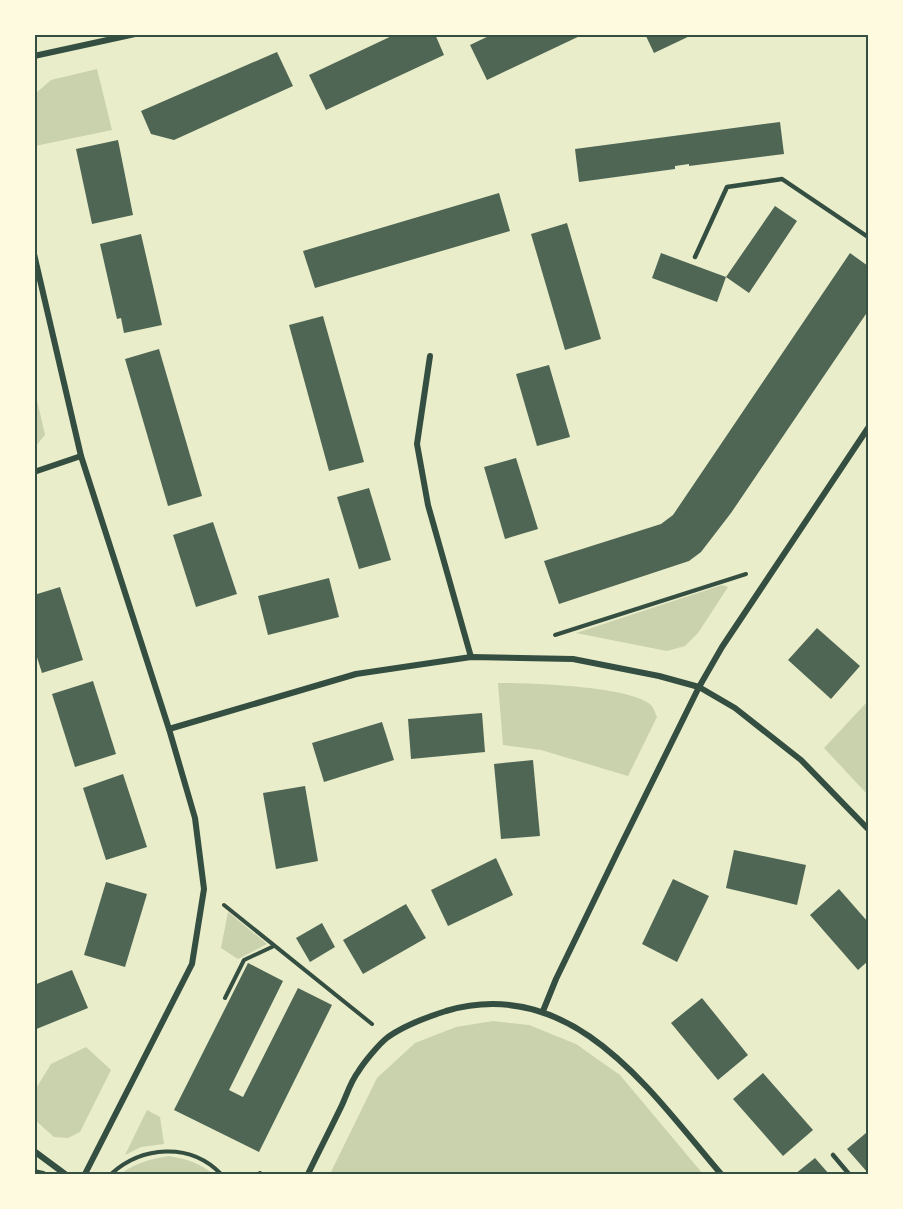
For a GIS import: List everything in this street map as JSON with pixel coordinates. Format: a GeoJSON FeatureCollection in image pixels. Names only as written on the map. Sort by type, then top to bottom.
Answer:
{"type":"FeatureCollection","features":[{"type":"Feature","properties":{"kind":"street"},"geometry":{"type":"LineString","coordinates":[[34,56],[135,34]]}},
{"type":"Feature","properties":{"kind":"street"},"geometry":{"type":"LineString","coordinates":[[34,254],[81,456],[169,729],[195,818],[204,889],[192,964],[85,1174]]}},
{"type":"Feature","properties":{"kind":"street"},"geometry":{"type":"LineString","coordinates":[[430,356],[417,444],[428,505],[471,657]]}},
{"type":"Feature","properties":{"kind":"street"},"geometry":{"type":"LineString","coordinates":[[543,1011],[561,969],[699,687],[722,647],[868,428]]}},
{"type":"Feature","properties":{"kind":"street"},"geometry":{"type":"LineString","coordinates":[[34,472],[81,456]]}},
{"type":"Feature","properties":{"kind":"street"},"geometry":{"type":"LineString","coordinates":[[169,729],[357,674],[471,657],[573,659],[658,676],[699,687],[735,708],[801,760],[868,827]]}},
{"type":"Feature","properties":{"kind":"street"},"geometry":{"type":"LineString","coordinates":[[308,1174],[358,1072],[387,1038],[429,1016],[456,1008],[482,1004],[512,1004],[543,1011],[575,1026],[599,1042],[627,1067],[721,1174]]}},
{"type":"Feature","properties":{"kind":"street"},"geometry":{"type":"LineString","coordinates":[[34,1151],[65,1174]]}},
{"type":"Feature","properties":{"kind":"street"},"geometry":{"type":"LineString","coordinates":[[34,1172],[43,1174]]}},
{"type":"Feature","properties":{"kind":"lane"},"geometry":{"type":"LineString","coordinates":[[695,257],[727,187],[782,179],[868,237]]}},
{"type":"Feature","properties":{"kind":"lane"},"geometry":{"type":"LineString","coordinates":[[833,1155],[849,1174]]}},
{"type":"Feature","properties":{"kind":"path"},"geometry":{"type":"LineString","coordinates":[[555,635],[747,574]]}},
{"type":"Feature","properties":{"kind":"path"},"geometry":{"type":"LineString","coordinates":[[224,905],[373,1024]]}},
{"type":"Feature","properties":{"kind":"path"},"geometry":{"type":"LineString","coordinates":[[225,998],[244,960],[274,946]]}},
{"type":"Feature","properties":{"kind":"path"},"geometry":{"type":"LineString","coordinates":[[111,1174],[139,1156],[159,1151],[179,1152],[198,1158],[221,1174]]}},
{"type":"Feature","properties":{"kind":"green space"},"geometry":{"type":"Polygon","coordinates":[[[97,69],[112,130],[35,146],[35,94],[51,80],[97,69]]]}},
{"type":"Feature","properties":{"kind":"green space"},"geometry":{"type":"Polygon","coordinates":[[[34,387],[45,435],[35,447],[34,447],[34,387]]]}},
{"type":"Feature","properties":{"kind":"green space"},"geometry":{"type":"Polygon","coordinates":[[[722,585],[728,587],[698,633],[685,646],[667,651],[576,633],[722,585]]]}},
{"type":"Feature","properties":{"kind":"green space"},"geometry":{"type":"Polygon","coordinates":[[[498,683],[578,687],[622,694],[651,705],[657,717],[628,776],[541,750],[503,745],[498,683]]]}},
{"type":"Feature","properties":{"kind":"green space"},"geometry":{"type":"Polygon","coordinates":[[[868,701],[868,795],[824,748],[868,701]]]}},
{"type":"Feature","properties":{"kind":"green space"},"geometry":{"type":"Polygon","coordinates":[[[228,912],[267,944],[238,959],[221,948],[228,912]]]}},
{"type":"Feature","properties":{"kind":"green space"},"geometry":{"type":"Polygon","coordinates":[[[493,1021],[529,1025],[576,1044],[620,1075],[703,1174],[330,1174],[377,1078],[415,1043],[456,1027],[493,1021]]]}},
{"type":"Feature","properties":{"kind":"green space"},"geometry":{"type":"Polygon","coordinates":[[[86,1047],[111,1070],[80,1132],[68,1138],[54,1137],[35,1120],[35,1090],[51,1064],[86,1047]]]}},
{"type":"Feature","properties":{"kind":"green space"},"geometry":{"type":"Polygon","coordinates":[[[147,1110],[160,1117],[164,1144],[141,1147],[125,1155],[147,1110]]]}},
{"type":"Feature","properties":{"kind":"green space"},"geometry":{"type":"Polygon","coordinates":[[[169,1156],[192,1162],[213,1174],[120,1174],[143,1162],[169,1156]]]}},
{"type":"Feature","properties":{"kind":"building"},"geometry":{"type":"Polygon","coordinates":[[[396,34],[435,34],[444,55],[326,110],[309,75],[396,34]]]}},
{"type":"Feature","properties":{"kind":"building"},"geometry":{"type":"Polygon","coordinates":[[[493,34],[584,34],[487,80],[470,45],[493,34]]]}},
{"type":"Feature","properties":{"kind":"building"},"geometry":{"type":"Polygon","coordinates":[[[645,34],[694,34],[654,53],[645,34]]]}},
{"type":"Feature","properties":{"kind":"building"},"geometry":{"type":"Polygon","coordinates":[[[277,52],[293,86],[174,140],[151,134],[141,111],[277,52]]]}},
{"type":"Feature","properties":{"kind":"building"},"geometry":{"type":"Polygon","coordinates":[[[780,122],[784,154],[689,166],[689,164],[675,166],[675,169],[579,182],[575,149],[780,122]]]}},
{"type":"Feature","properties":{"kind":"building"},"geometry":{"type":"Polygon","coordinates":[[[118,140],[133,215],[92,224],[76,149],[118,140]]]}},
{"type":"Feature","properties":{"kind":"building"},"geometry":{"type":"Polygon","coordinates":[[[499,193],[510,231],[315,288],[303,251],[499,193]]]}},
{"type":"Feature","properties":{"kind":"building"},"geometry":{"type":"Polygon","coordinates":[[[775,206],[797,221],[749,293],[726,277],[775,206]]]}},
{"type":"Feature","properties":{"kind":"building"},"geometry":{"type":"Polygon","coordinates":[[[567,223],[601,339],[565,350],[531,234],[567,223]]]}},
{"type":"Feature","properties":{"kind":"building"},"geometry":{"type":"Polygon","coordinates":[[[141,234],[162,325],[124,333],[121,318],[117,319],[100,244],[141,234]]]}},
{"type":"Feature","properties":{"kind":"building"},"geometry":{"type":"Polygon","coordinates":[[[661,253],[726,277],[717,302],[652,278],[661,253]]]}},
{"type":"Feature","properties":{"kind":"building"},"geometry":{"type":"Polygon","coordinates":[[[850,253],[868,266],[868,311],[731,513],[701,552],[689,561],[559,604],[544,561],[661,524],[673,515],[850,253]]]}},
{"type":"Feature","properties":{"kind":"building"},"geometry":{"type":"Polygon","coordinates":[[[323,316],[364,462],[329,471],[289,325],[323,316]]]}},
{"type":"Feature","properties":{"kind":"building"},"geometry":{"type":"Polygon","coordinates":[[[159,349],[202,496],[168,506],[125,359],[159,349]]]}},
{"type":"Feature","properties":{"kind":"building"},"geometry":{"type":"Polygon","coordinates":[[[549,365],[570,437],[537,446],[516,374],[549,365]]]}},
{"type":"Feature","properties":{"kind":"building"},"geometry":{"type":"Polygon","coordinates":[[[516,458],[538,529],[505,539],[484,467],[516,458]]]}},
{"type":"Feature","properties":{"kind":"building"},"geometry":{"type":"Polygon","coordinates":[[[369,488],[391,560],[359,569],[337,497],[369,488]]]}},
{"type":"Feature","properties":{"kind":"building"},"geometry":{"type":"Polygon","coordinates":[[[213,522],[237,594],[196,607],[173,535],[213,522]]]}},
{"type":"Feature","properties":{"kind":"building"},"geometry":{"type":"Polygon","coordinates":[[[329,578],[339,617],[268,635],[258,596],[329,578]]]}},
{"type":"Feature","properties":{"kind":"building"},"geometry":{"type":"Polygon","coordinates":[[[60,587],[83,660],[42,673],[34,648],[34,595],[60,587]]]}},
{"type":"Feature","properties":{"kind":"building"},"geometry":{"type":"Polygon","coordinates":[[[817,628],[860,666],[831,699],[788,660],[817,628]]]}},
{"type":"Feature","properties":{"kind":"building"},"geometry":{"type":"Polygon","coordinates":[[[93,681],[116,754],[75,767],[52,694],[93,681]]]}},
{"type":"Feature","properties":{"kind":"building"},"geometry":{"type":"Polygon","coordinates":[[[482,713],[485,752],[411,759],[408,719],[482,713]]]}},
{"type":"Feature","properties":{"kind":"building"},"geometry":{"type":"Polygon","coordinates":[[[382,722],[394,760],[324,782],[312,743],[382,722]]]}},
{"type":"Feature","properties":{"kind":"building"},"geometry":{"type":"Polygon","coordinates":[[[533,760],[540,836],[501,839],[494,764],[533,760]]]}},
{"type":"Feature","properties":{"kind":"building"},"geometry":{"type":"Polygon","coordinates":[[[123,774],[147,847],[106,860],[83,788],[123,774]]]}},
{"type":"Feature","properties":{"kind":"building"},"geometry":{"type":"Polygon","coordinates":[[[305,786],[318,861],[276,869],[263,793],[305,786]]]}},
{"type":"Feature","properties":{"kind":"building"},"geometry":{"type":"Polygon","coordinates":[[[734,850],[806,865],[797,905],[726,888],[734,850]]]}},
{"type":"Feature","properties":{"kind":"building"},"geometry":{"type":"Polygon","coordinates":[[[496,858],[513,895],[448,926],[431,890],[496,858]]]}},
{"type":"Feature","properties":{"kind":"building"},"geometry":{"type":"Polygon","coordinates":[[[673,879],[709,896],[677,962],[642,944],[673,879]]]}},
{"type":"Feature","properties":{"kind":"building"},"geometry":{"type":"Polygon","coordinates":[[[106,882],[147,894],[125,967],[84,955],[106,882]]]}},
{"type":"Feature","properties":{"kind":"building"},"geometry":{"type":"Polygon","coordinates":[[[839,889],[868,922],[868,961],[858,970],[810,915],[839,889]]]}},
{"type":"Feature","properties":{"kind":"building"},"geometry":{"type":"Polygon","coordinates":[[[406,904],[426,938],[363,974],[343,940],[406,904]]]}},
{"type":"Feature","properties":{"kind":"building"},"geometry":{"type":"Polygon","coordinates":[[[322,923],[335,947],[310,962],[296,938],[322,923]]]}},
{"type":"Feature","properties":{"kind":"building"},"geometry":{"type":"Polygon","coordinates":[[[248,963],[283,981],[229,1090],[243,1097],[298,988],[332,1005],[259,1152],[174,1110],[248,963]]]}},
{"type":"Feature","properties":{"kind":"building"},"geometry":{"type":"Polygon","coordinates":[[[72,970],[88,1008],[34,1030],[34,985],[72,970]]]}},
{"type":"Feature","properties":{"kind":"building"},"geometry":{"type":"Polygon","coordinates":[[[702,998],[748,1055],[718,1080],[671,1023],[702,998]]]}},
{"type":"Feature","properties":{"kind":"building"},"geometry":{"type":"Polygon","coordinates":[[[763,1073],[813,1130],[783,1156],[733,1099],[763,1073]]]}},
{"type":"Feature","properties":{"kind":"building"},"geometry":{"type":"Polygon","coordinates":[[[866,1133],[868,1136],[868,1173],[847,1149],[866,1133]]]}},
{"type":"Feature","properties":{"kind":"building"},"geometry":{"type":"Polygon","coordinates":[[[815,1158],[829,1174],[795,1174],[815,1158]]]}}]}
